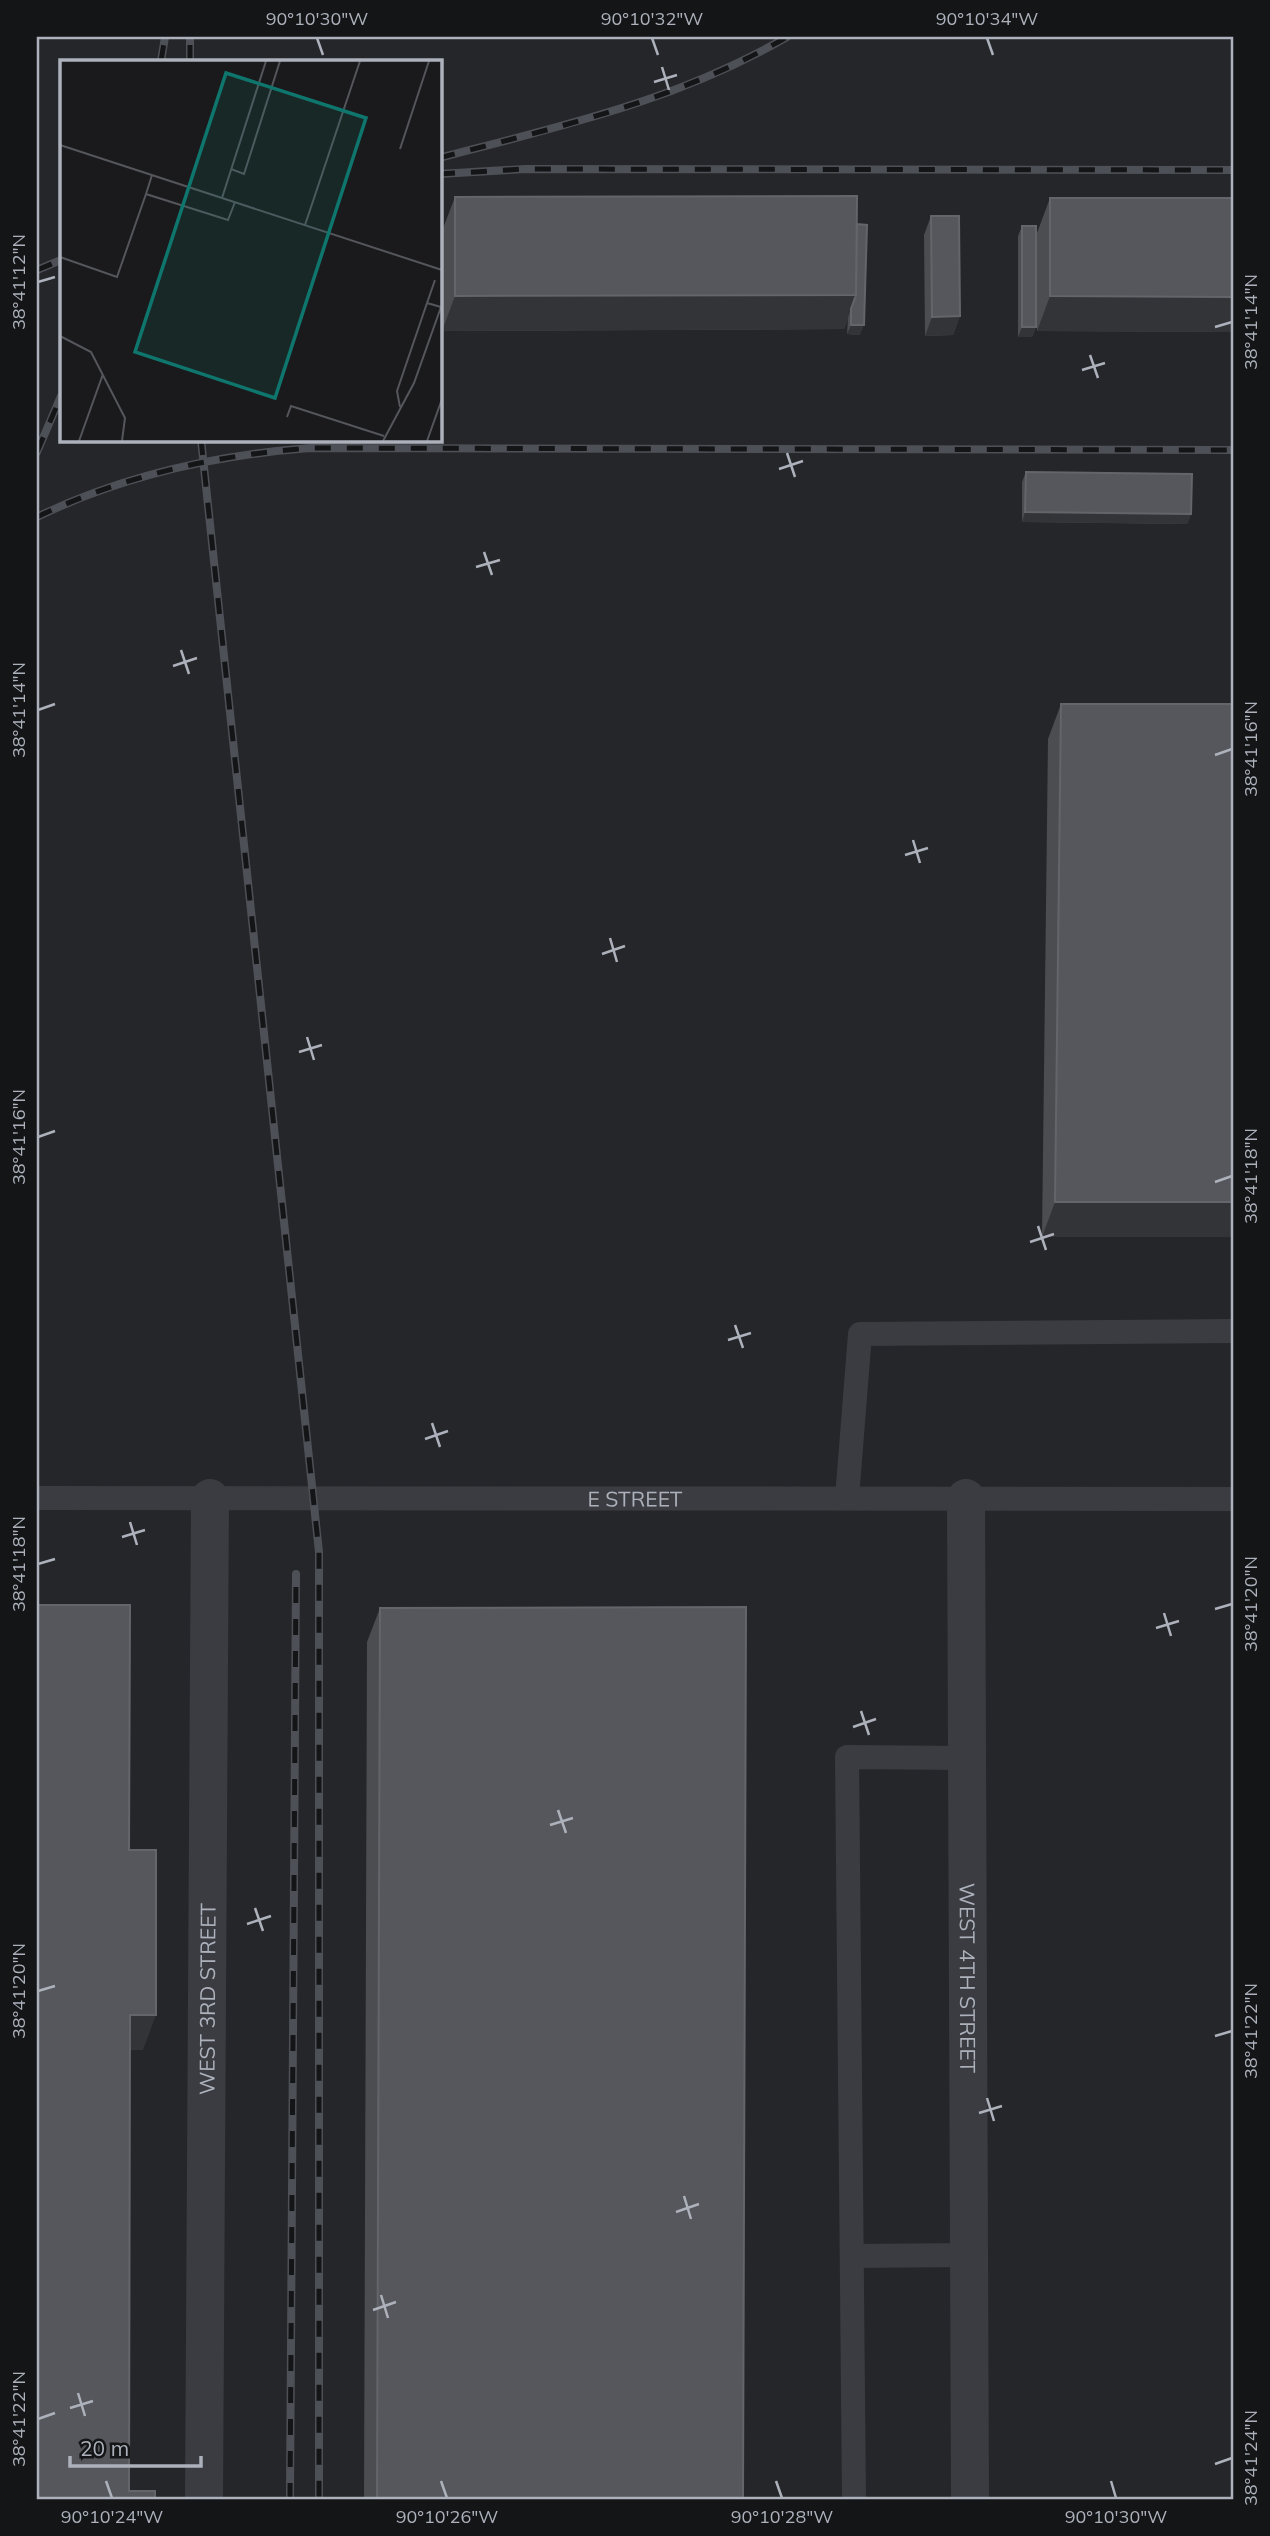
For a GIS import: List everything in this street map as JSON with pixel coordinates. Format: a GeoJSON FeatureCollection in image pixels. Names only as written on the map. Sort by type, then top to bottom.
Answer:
{"type":"FeatureCollection","features":[{"type":"Feature","properties":{"kind":"street","name":"WEST 3RD STREET"},"geometry":{"type":"LineString","coordinates":[[204,2499],[210,1498]]}},
{"type":"Feature","properties":{"kind":"street","name":"WEST 4TH STREET"},"geometry":{"type":"LineString","coordinates":[[966,1498],[970,2499]]}},
{"type":"Feature","properties":{"kind":"lane"},"geometry":{"type":"LineString","coordinates":[[847,1498],[860,1334],[1233,1331]]}},
{"type":"Feature","properties":{"kind":"lane","name":"E STREET"},"geometry":{"type":"LineString","coordinates":[[37,1498],[1233,1499]]}},
{"type":"Feature","properties":{"kind":"lane"},"geometry":{"type":"LineString","coordinates":[[855,2499],[847,1756],[967,1758]]}},
{"type":"Feature","properties":{"kind":"lane"},"geometry":{"type":"LineString","coordinates":[[852,2256],[969,2255]]}},
{"type":"Feature","properties":{"kind":"shaded area"},"geometry":{"type":"Polygon","coordinates":[[[37,37],[1233,37],[1233,2499],[37,2499],[37,37]]]}},
{"type":"Feature","properties":{"kind":"building"},"geometry":{"type":"Polygon","coordinates":[[[857,196],[856,295],[455,296],[455,197],[857,196]]]}},
{"type":"Feature","properties":{"kind":"building"},"geometry":{"type":"Polygon","coordinates":[[[1050,198],[1233,198],[1233,297],[1050,296],[1050,198]]]}},
{"type":"Feature","properties":{"kind":"building"},"geometry":{"type":"Polygon","coordinates":[[[931,216],[959,216],[960,316],[932,317],[931,216]]]}},
{"type":"Feature","properties":{"kind":"building"},"geometry":{"type":"Polygon","coordinates":[[[857,224],[867,225],[864,325],[851,325],[851,309],[856,295],[857,224]]]}},
{"type":"Feature","properties":{"kind":"building"},"geometry":{"type":"Polygon","coordinates":[[[1022,226],[1036,226],[1036,327],[1022,327],[1022,226]]]}},
{"type":"Feature","properties":{"kind":"building"},"geometry":{"type":"Polygon","coordinates":[[[1026,472],[1192,474],[1191,514],[1025,512],[1026,472]]]}},
{"type":"Feature","properties":{"kind":"building"},"geometry":{"type":"Polygon","coordinates":[[[1061,704],[1233,704],[1233,1202],[1055,1202],[1061,704]]]}},
{"type":"Feature","properties":{"kind":"building"},"geometry":{"type":"Polygon","coordinates":[[[37,1605],[130,1605],[129,1850],[156,1850],[156,2015],[130,2015],[129,2491],[155,2491],[155,2499],[37,2499],[37,1605]]]}},
{"type":"Feature","properties":{"kind":"building"},"geometry":{"type":"Polygon","coordinates":[[[746,1607],[743,2499],[377,2499],[380,1608],[746,1607]]]}},
{"type":"Feature","properties":{"kind":"railway"},"geometry":{"type":"LineString","coordinates":[[161,60],[165,37]]}},
{"type":"Feature","properties":{"kind":"railway"},"geometry":{"type":"LineString","coordinates":[[190,37],[190,60]]}},
{"type":"Feature","properties":{"kind":"railway"},"geometry":{"type":"LineString","coordinates":[[441,157],[617,110],[703,78],[787,37]]}},
{"type":"Feature","properties":{"kind":"railway"},"geometry":{"type":"LineString","coordinates":[[441,174],[525,169],[1233,170]]}},
{"type":"Feature","properties":{"kind":"railway"},"geometry":{"type":"LineString","coordinates":[[37,270],[60,260]]}},
{"type":"Feature","properties":{"kind":"railway"},"geometry":{"type":"LineString","coordinates":[[37,452],[60,398]]}},
{"type":"Feature","properties":{"kind":"railway"},"geometry":{"type":"LineString","coordinates":[[201,441],[319,1552],[319,2499]]}},
{"type":"Feature","properties":{"kind":"railway"},"geometry":{"type":"LineString","coordinates":[[37,517],[102,490],[170,470],[240,456],[310,448],[1233,450]]}},
{"type":"Feature","properties":{"kind":"railway"},"geometry":{"type":"LineString","coordinates":[[290,2499],[296,1574]]}}]}
